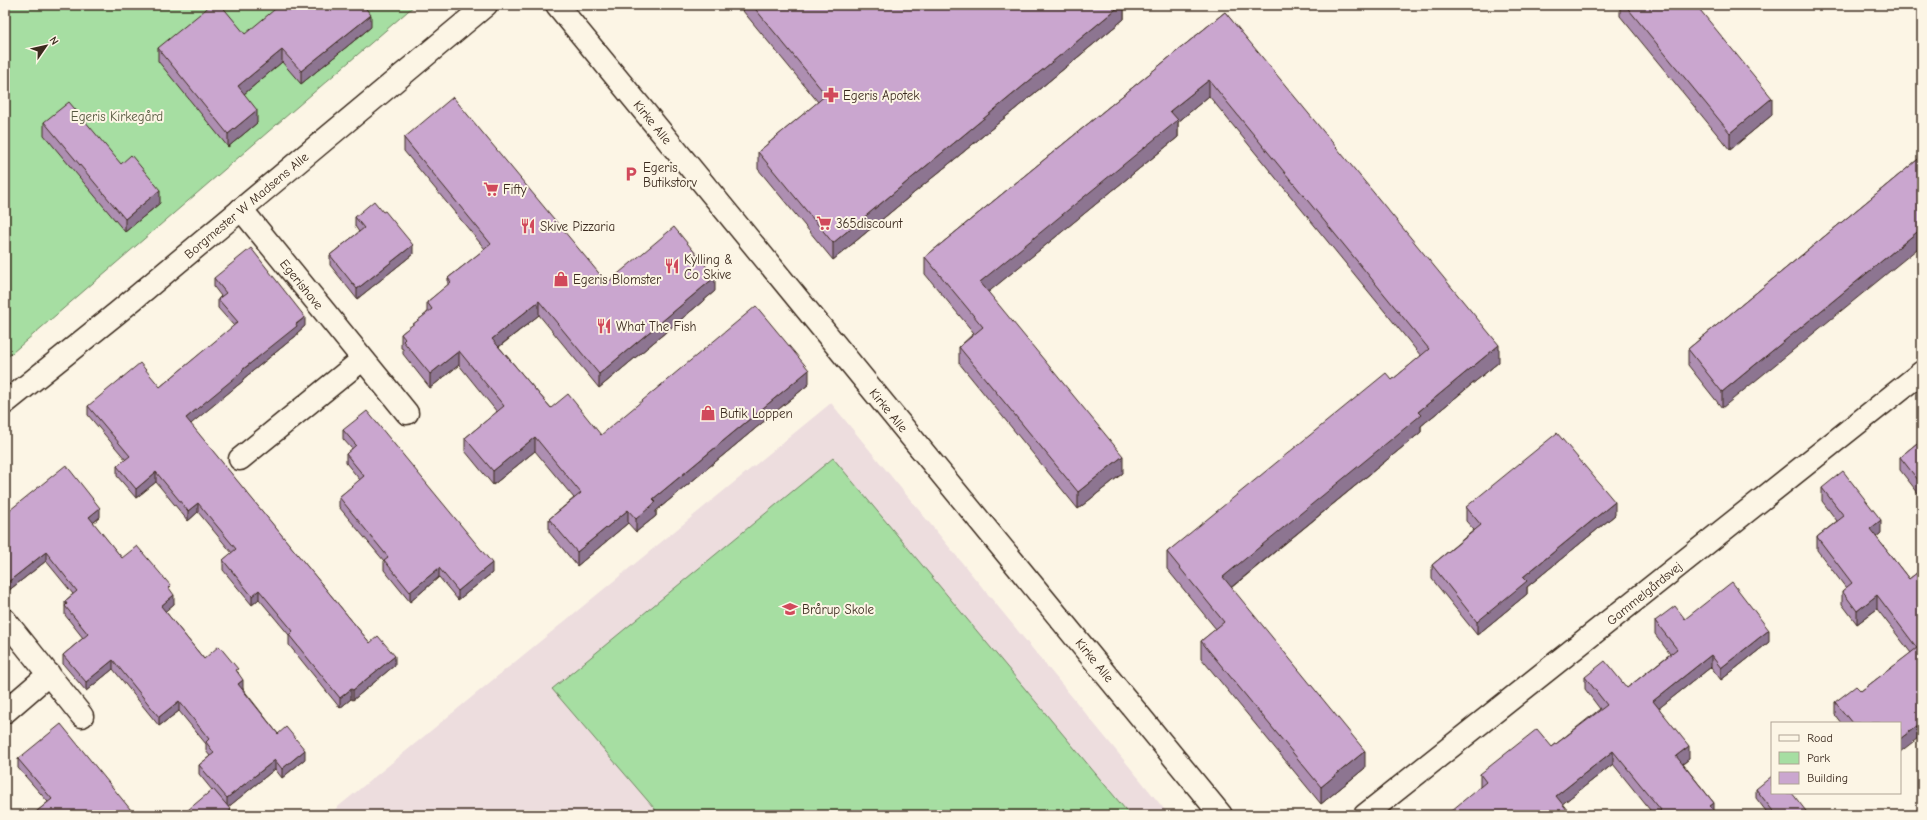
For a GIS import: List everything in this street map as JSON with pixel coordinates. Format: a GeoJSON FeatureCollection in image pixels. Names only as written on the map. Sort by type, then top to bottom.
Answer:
{"type":"FeatureCollection","features":[{"type":"Feature","properties":{"kind":"street","name":"Borgmester W Madsens Alle"},"geometry":{"type":"LineString","coordinates":[[5,403],[118,313],[486,5]]}},
{"type":"Feature","properties":{"kind":"street","name":"Kirke Alle"},"geometry":{"type":"LineString","coordinates":[[557,5],[1222,815]]}},
{"type":"Feature","properties":{"kind":"street","name":"Egerishave"},"geometry":{"type":"LineString","coordinates":[[241,209],[407,413]]}},
{"type":"Feature","properties":{"kind":"street"},"geometry":{"type":"LineString","coordinates":[[240,459],[363,359]]}},
{"type":"Feature","properties":{"kind":"street","name":"Gammelgårdsvej"},"geometry":{"type":"LineString","coordinates":[[1365,815],[1922,372]]}},
{"type":"Feature","properties":{"kind":"street"},"geometry":{"type":"LineString","coordinates":[[5,620],[82,716]]}},
{"type":"Feature","properties":{"kind":"street"},"geometry":{"type":"LineString","coordinates":[[5,712],[49,674]]}},
{"type":"Feature","properties":{"kind":"shaded area","name":"Brårup Skole"},"geometry":{"type":"Polygon","coordinates":[[[831,403],[1169,815],[328,815],[831,403]]]}},
{"type":"Feature","properties":{"kind":"green space","name":"Egeris Kirkegård"},"geometry":{"type":"Polygon","coordinates":[[[5,5],[415,5],[5,359],[5,5]]]}},
{"type":"Feature","properties":{"kind":"green space","name":"Brårup Skole"},"geometry":{"type":"Polygon","coordinates":[[[833,458],[1130,815],[660,815],[552,689],[833,458]]]}},
{"type":"Feature","properties":{"kind":"building"},"geometry":{"type":"Polygon","coordinates":[[[211,5],[221,5],[245,34],[280,5],[363,5],[371,15],[301,71],[282,50],[238,86],[257,110],[228,134],[158,48],[211,5]]]}},
{"type":"Feature","properties":{"kind":"building"},"geometry":{"type":"Polygon","coordinates":[[[752,5],[1121,5],[833,243],[758,152],[826,95],[752,5]]]}},
{"type":"Feature","properties":{"kind":"building"},"geometry":{"type":"Polygon","coordinates":[[[1625,5],[1696,5],[1772,98],[1730,133],[1625,5]]]}},
{"type":"Feature","properties":{"kind":"building"},"geometry":{"type":"Polygon","coordinates":[[[1225,12],[1499,345],[1418,412],[1421,415],[1223,577],[1365,751],[1321,787],[1201,641],[1224,622],[1167,552],[1386,373],[1392,380],[1429,349],[1209,80],[1170,111],[1178,120],[980,282],[1123,456],[1078,492],[959,347],[983,327],[925,257],[1225,12]]]}},
{"type":"Feature","properties":{"kind":"building"},"geometry":{"type":"Polygon","coordinates":[[[453,97],[607,283],[674,227],[715,277],[599,374],[539,301],[492,339],[551,408],[568,394],[601,435],[756,306],[809,370],[653,499],[656,502],[636,519],[628,510],[577,552],[549,519],[581,493],[535,437],[493,471],[465,438],[504,406],[459,351],[430,374],[403,341],[405,339],[401,334],[432,309],[427,302],[451,282],[448,278],[491,244],[404,138],[453,97]]]}},
{"type":"Feature","properties":{"kind":"building"},"geometry":{"type":"Polygon","coordinates":[[[69,102],[121,164],[131,155],[160,190],[125,219],[44,122],[69,102]]]}},
{"type":"Feature","properties":{"kind":"building"},"geometry":{"type":"Polygon","coordinates":[[[1922,156],[1922,228],[1722,392],[1688,349],[1922,156]]]}},
{"type":"Feature","properties":{"kind":"building"},"geometry":{"type":"Polygon","coordinates":[[[374,201],[383,212],[385,211],[413,245],[357,289],[330,255],[364,228],[355,217],[374,201]]]}},
{"type":"Feature","properties":{"kind":"building"},"geometry":{"type":"Polygon","coordinates":[[[251,248],[305,317],[296,324],[297,326],[242,370],[243,371],[186,418],[370,643],[378,636],[395,656],[353,690],[351,689],[340,698],[289,635],[293,631],[259,590],[252,596],[223,560],[236,549],[198,503],[188,511],[156,472],[136,489],[117,466],[130,456],[88,406],[140,363],[160,387],[238,322],[218,299],[226,293],[214,278],[251,248]]]}},
{"type":"Feature","properties":{"kind":"building"},"geometry":{"type":"Polygon","coordinates":[[[367,411],[492,563],[458,591],[439,568],[410,592],[384,560],[388,557],[339,497],[364,476],[346,454],[356,445],[343,430],[367,411]]]}},
{"type":"Feature","properties":{"kind":"building"},"geometry":{"type":"Polygon","coordinates":[[[1557,433],[1615,502],[1523,577],[1527,581],[1477,622],[1432,565],[1481,525],[1466,507],[1557,433]]]}},
{"type":"Feature","properties":{"kind":"building"},"geometry":{"type":"Polygon","coordinates":[[[1922,439],[1922,485],[1900,457],[1922,439]]]}},
{"type":"Feature","properties":{"kind":"building"},"geometry":{"type":"Polygon","coordinates":[[[66,465],[100,508],[89,517],[122,558],[137,546],[171,586],[169,588],[174,595],[161,606],[204,659],[219,646],[238,669],[236,670],[243,680],[238,684],[278,734],[286,727],[305,750],[282,769],[275,760],[227,798],[199,765],[214,753],[206,742],[209,739],[179,701],[159,717],[113,660],[86,682],[63,655],[88,634],[65,606],[67,604],[65,601],[77,591],[46,552],[8,582],[5,577],[5,514],[66,465]]]}},
{"type":"Feature","properties":{"kind":"building"},"geometry":{"type":"Polygon","coordinates":[[[1843,471],[1881,520],[1870,529],[1909,579],[1922,569],[1922,722],[1901,738],[1901,722],[1851,722],[1835,702],[1856,686],[1861,691],[1917,648],[1877,595],[1857,611],[1842,591],[1852,583],[1817,537],[1844,516],[1822,488],[1843,471]]]}},
{"type":"Feature","properties":{"kind":"building"},"geometry":{"type":"Polygon","coordinates":[[[1732,582],[1769,630],[1721,668],[1711,655],[1653,701],[1689,746],[1676,756],[1714,803],[1710,806],[1717,815],[1655,815],[1661,810],[1613,751],[1556,796],[1568,811],[1564,815],[1446,815],[1486,782],[1480,774],[1537,729],[1552,747],[1607,705],[1585,677],[1605,661],[1627,688],[1677,649],[1655,621],[1675,606],[1685,619],[1732,582]]]}},
{"type":"Feature","properties":{"kind":"building"},"geometry":{"type":"Polygon","coordinates":[[[61,724],[135,815],[39,815],[36,812],[52,799],[18,759],[61,724]]]}},
{"type":"Feature","properties":{"kind":"building"},"geometry":{"type":"Polygon","coordinates":[[[1771,777],[1771,794],[1793,794],[1809,815],[1776,815],[1756,789],[1771,777]]]}},
{"type":"Feature","properties":{"kind":"building"},"geometry":{"type":"Polygon","coordinates":[[[213,789],[231,810],[225,815],[182,815],[213,789]]]}},
{"type":"Feature","properties":{"kind":"place","name":"Egeris Apotek"},"geometry":{"type":"Point","coordinates":[831,95]}},
{"type":"Feature","properties":{"kind":"place","name":"Egeris Butikstorv"},"geometry":{"type":"Point","coordinates":[631,174]}},
{"type":"Feature","properties":{"kind":"place","name":"Fifty"},"geometry":{"type":"Point","coordinates":[491,189]}},
{"type":"Feature","properties":{"kind":"place","name":"365discount"},"geometry":{"type":"Point","coordinates":[824,223]}},
{"type":"Feature","properties":{"kind":"place","name":"Skive Pizzaria"},"geometry":{"type":"Point","coordinates":[528,226]}},
{"type":"Feature","properties":{"kind":"place","name":"Kylling & Co Skive"},"geometry":{"type":"Point","coordinates":[672,266]}},
{"type":"Feature","properties":{"kind":"place","name":"Egeris Blomster"},"geometry":{"type":"Point","coordinates":[561,279]}},
{"type":"Feature","properties":{"kind":"place","name":"What The Fish"},"geometry":{"type":"Point","coordinates":[604,326]}},
{"type":"Feature","properties":{"kind":"place","name":"Butik Loppen"},"geometry":{"type":"Point","coordinates":[708,413]}},
{"type":"Feature","properties":{"kind":"place","name":"Brårup Skole"},"geometry":{"type":"Point","coordinates":[790,609]}}]}
